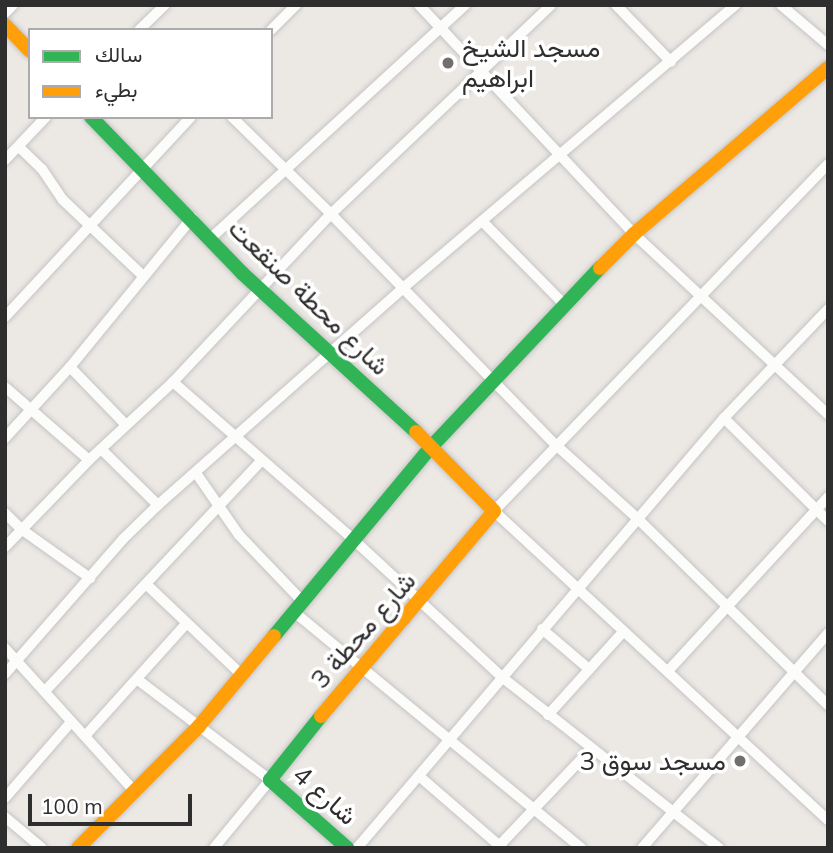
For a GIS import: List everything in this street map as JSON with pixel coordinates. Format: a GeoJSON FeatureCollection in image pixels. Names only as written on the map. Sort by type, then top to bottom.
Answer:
{"type":"FeatureCollection","features":[{"type":"Feature","properties":{"kind":"street"},"geometry":{"type":"LineString","coordinates":[[5,13],[13,5]]}},
{"type":"Feature","properties":{"kind":"street"},"geometry":{"type":"LineString","coordinates":[[144,28],[164,5]]}},
{"type":"Feature","properties":{"kind":"street"},"geometry":{"type":"LineString","coordinates":[[273,28],[296,5]]}},
{"type":"Feature","properties":{"kind":"street"},"geometry":{"type":"LineString","coordinates":[[419,5],[634,234],[828,414]]}},
{"type":"Feature","properties":{"kind":"street"},"geometry":{"type":"LineString","coordinates":[[211,238],[466,5]]}},
{"type":"Feature","properties":{"kind":"street"},"geometry":{"type":"LineString","coordinates":[[5,547],[89,460],[173,382],[331,214],[551,5]]}},
{"type":"Feature","properties":{"kind":"street"},"geometry":{"type":"LineString","coordinates":[[615,5],[671,62]]}},
{"type":"Feature","properties":{"kind":"street"},"geometry":{"type":"LineString","coordinates":[[5,674],[20,661],[90,578],[158,505],[403,288],[484,223],[736,5]]}},
{"type":"Feature","properties":{"kind":"street"},"geometry":{"type":"LineString","coordinates":[[781,5],[828,45]]}},
{"type":"Feature","properties":{"kind":"street"},"geometry":{"type":"LineString","coordinates":[[5,25],[28,49]]}},
{"type":"Feature","properties":{"kind":"street"},"geometry":{"type":"LineString","coordinates":[[78,848],[199,726],[432,446],[564,304],[634,234],[828,68]]}},
{"type":"Feature","properties":{"kind":"street"},"geometry":{"type":"LineString","coordinates":[[5,160],[44,119]]}},
{"type":"Feature","properties":{"kind":"street","name":"شارع محطة صنقعت"},"geometry":{"type":"LineString","coordinates":[[93,119],[260,290],[432,446],[494,511]]}},
{"type":"Feature","properties":{"kind":"street"},"geometry":{"type":"LineString","coordinates":[[5,317],[91,228],[189,119]]}},
{"type":"Feature","properties":{"kind":"street"},"geometry":{"type":"LineString","coordinates":[[234,119],[331,214],[557,446],[638,519],[828,705]]}},
{"type":"Feature","properties":{"kind":"street"},"geometry":{"type":"LineString","coordinates":[[5,144],[42,169],[63,201],[143,276]]}},
{"type":"Feature","properties":{"kind":"street"},"geometry":{"type":"LineString","coordinates":[[828,164],[494,511],[828,820]]}},
{"type":"Feature","properties":{"kind":"street"},"geometry":{"type":"LineString","coordinates":[[5,438],[70,367],[192,218]]}},
{"type":"Feature","properties":{"kind":"street"},"geometry":{"type":"LineString","coordinates":[[484,223],[564,304]]}},
{"type":"Feature","properties":{"kind":"street"},"geometry":{"type":"LineString","coordinates":[[357,848],[724,418],[828,309]]}},
{"type":"Feature","properties":{"kind":"street"},"geometry":{"type":"LineString","coordinates":[[70,367],[126,425]]}},
{"type":"Feature","properties":{"kind":"street"},"geometry":{"type":"LineString","coordinates":[[173,382],[354,540],[503,678],[719,848]]}},
{"type":"Feature","properties":{"kind":"street"},"geometry":{"type":"LineString","coordinates":[[5,387],[89,460]]}},
{"type":"Feature","properties":{"kind":"street"},"geometry":{"type":"LineString","coordinates":[[724,418],[828,521]]}},
{"type":"Feature","properties":{"kind":"street"},"geometry":{"type":"LineString","coordinates":[[101,449],[158,505]]}},
{"type":"Feature","properties":{"kind":"street"},"geometry":{"type":"LineString","coordinates":[[46,690],[221,507],[261,461]]}},
{"type":"Feature","properties":{"kind":"street"},"geometry":{"type":"LineString","coordinates":[[196,473],[239,535],[298,607],[361,666],[449,741],[535,808],[581,848]]}},
{"type":"Feature","properties":{"kind":"street"},"geometry":{"type":"LineString","coordinates":[[668,671],[828,497]]}},
{"type":"Feature","properties":{"kind":"street","name":"شارع محطة 3"},"geometry":{"type":"LineString","coordinates":[[270,780],[361,666],[421,601],[494,511]]}},
{"type":"Feature","properties":{"kind":"street"},"geometry":{"type":"LineString","coordinates":[[5,513],[21,529],[90,578]]}},
{"type":"Feature","properties":{"kind":"street"},"geometry":{"type":"LineString","coordinates":[[146,584],[242,675]]}},
{"type":"Feature","properties":{"kind":"street"},"geometry":{"type":"LineString","coordinates":[[85,736],[186,624]]}},
{"type":"Feature","properties":{"kind":"street"},"geometry":{"type":"LineString","coordinates":[[542,629],[589,668]]}},
{"type":"Feature","properties":{"kind":"street"},"geometry":{"type":"LineString","coordinates":[[548,715],[624,631]]}},
{"type":"Feature","properties":{"kind":"street"},"geometry":{"type":"LineString","coordinates":[[642,848],[828,633]]}},
{"type":"Feature","properties":{"kind":"street"},"geometry":{"type":"LineString","coordinates":[[5,648],[46,690],[134,792]]}},
{"type":"Feature","properties":{"kind":"street"},"geometry":{"type":"LineString","coordinates":[[138,680],[270,780],[214,848]]}},
{"type":"Feature","properties":{"kind":"street"},"geometry":{"type":"LineString","coordinates":[[5,798],[71,722]]}},
{"type":"Feature","properties":{"kind":"street"},"geometry":{"type":"LineString","coordinates":[[419,776],[499,847],[591,749]]}},
{"type":"Feature","properties":{"kind":"street","name":"شارع 4"},"geometry":{"type":"LineString","coordinates":[[270,780],[347,848]]}},
{"type":"Feature","properties":{"kind":"street"},"geometry":{"type":"LineString","coordinates":[[7,820],[42,848]]}},
{"type":"Feature","properties":{"kind":"traffic: fast"},"geometry":{"type":"LineString","coordinates":[[93,119],[242,273],[416,432]]}},
{"type":"Feature","properties":{"kind":"traffic: fast"},"geometry":{"type":"LineString","coordinates":[[274,636],[432,446],[600,268]]}},
{"type":"Feature","properties":{"kind":"traffic: fast"},"geometry":{"type":"LineString","coordinates":[[321,716],[270,780],[347,848]]}},
{"type":"Feature","properties":{"kind":"traffic: slow"},"geometry":{"type":"LineString","coordinates":[[5,25],[28,49]]}},
{"type":"Feature","properties":{"kind":"traffic: slow"},"geometry":{"type":"LineString","coordinates":[[600,268],[634,234],[828,68]]}},
{"type":"Feature","properties":{"kind":"traffic: slow"},"geometry":{"type":"LineString","coordinates":[[321,716],[494,511],[416,432]]}},
{"type":"Feature","properties":{"kind":"traffic: slow"},"geometry":{"type":"LineString","coordinates":[[78,848],[199,726],[274,636]]}},
{"type":"Feature","properties":{"kind":"place","name":"مسجد الشيخ ابراهيم"},"geometry":{"type":"Point","coordinates":[448,63]}},
{"type":"Feature","properties":{"kind":"place","name":"مسجد سوق 3"},"geometry":{"type":"Point","coordinates":[740,761]}}]}
